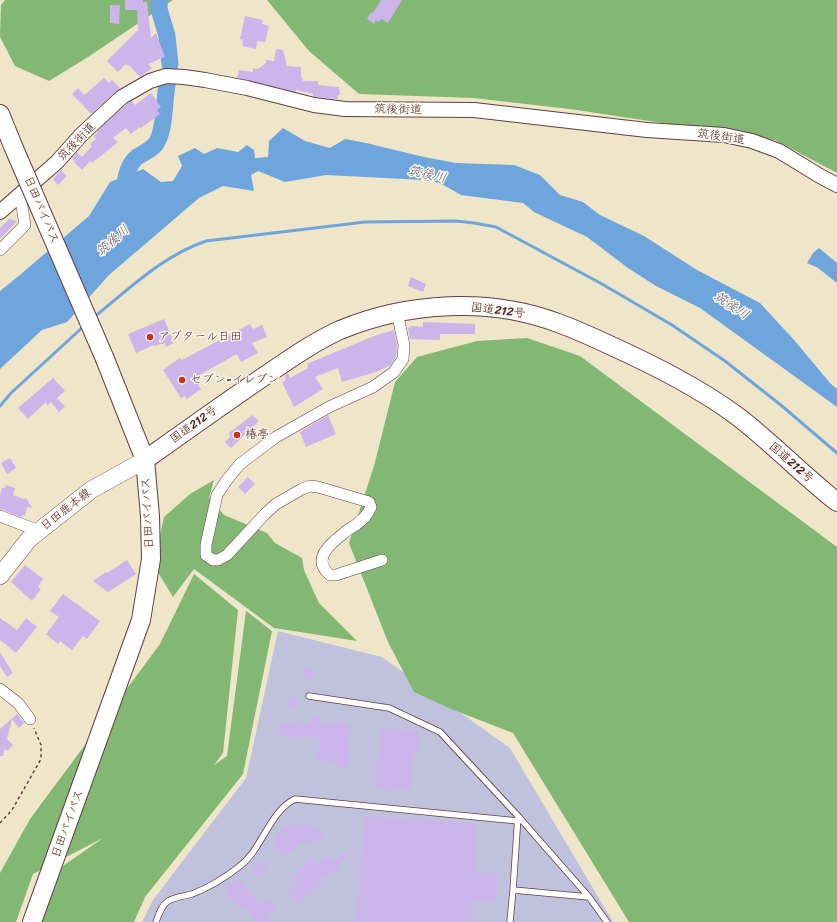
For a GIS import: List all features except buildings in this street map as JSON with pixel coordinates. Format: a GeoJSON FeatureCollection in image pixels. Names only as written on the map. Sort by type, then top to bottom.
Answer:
{"type":"FeatureCollection","features":[{"type":"Feature","properties":{"kind":"highway","name":"日田バイパス"},"geometry":{"type":"LineString","coordinates":[[0,115],[105,359],[145,460],[150,516],[151,559],[141,620],[32,922]]}},
{"type":"Feature","properties":{"kind":"highway","name":"国道212号"},"geometry":{"type":"LineString","coordinates":[[145,460],[233,396],[310,346],[345,328],[398,312],[429,307],[460,306],[494,308],[521,312],[556,322],[600,340],[651,365],[712,398],[742,420],[837,502]]}},
{"type":"Feature","properties":{"kind":"main road","name":"日田鹿本線"},"geometry":{"type":"LineString","coordinates":[[0,576],[29,539],[39,531],[91,490],[145,460]]}},
{"type":"Feature","properties":{"kind":"street","name":"筑後街道"},"geometry":{"type":"LineString","coordinates":[[0,212],[57,162],[81,135],[122,97],[150,81],[166,76],[184,77],[248,88],[314,105],[345,109],[474,110],[647,130],[724,135],[752,141],[779,151],[837,185]]}},
{"type":"Feature","properties":{"kind":"street"},"geometry":{"type":"LineString","coordinates":[[0,250],[25,224],[20,194]]}},
{"type":"Feature","properties":{"kind":"street"},"geometry":{"type":"LineString","coordinates":[[382,560],[336,575],[330,575],[325,570],[322,565],[323,552],[344,532],[357,525],[368,514],[371,507],[369,502],[310,486],[276,504],[227,555],[218,560],[213,560],[206,555],[206,545],[212,513],[218,495],[226,481],[240,464],[276,437],[329,407],[373,386],[394,372],[403,359],[404,345],[398,312]]}},
{"type":"Feature","properties":{"kind":"street"},"geometry":{"type":"LineString","coordinates":[[0,516],[39,531]]}},
{"type":"Feature","properties":{"kind":"street"},"geometry":{"type":"LineString","coordinates":[[0,689],[18,703],[30,719]]}},
{"type":"Feature","properties":{"kind":"lane"},"geometry":{"type":"LineString","coordinates":[[309,696],[389,708],[440,732],[589,897],[607,922]]}},
{"type":"Feature","properties":{"kind":"lane"},"geometry":{"type":"LineString","coordinates":[[156,922],[161,908],[169,901],[193,893],[215,882],[240,866],[254,853],[280,811],[289,802],[295,799],[518,819]]}},
{"type":"Feature","properties":{"kind":"lane"},"geometry":{"type":"LineString","coordinates":[[510,922],[518,819]]}},
{"type":"Feature","properties":{"kind":"lane"},"geometry":{"type":"LineString","coordinates":[[513,890],[589,897]]}},
{"type":"Feature","properties":{"kind":"path"},"geometry":{"type":"LineString","coordinates":[[0,824],[12,810],[41,759],[41,745],[30,719]]}},
{"type":"Feature","properties":{"kind":"shaded area"},"geometry":{"type":"Polygon","coordinates":[[[278,631],[382,657],[510,748],[613,922],[142,922],[153,900],[246,778],[278,631]]]}},
{"type":"Feature","properties":{"kind":"green space"},"geometry":{"type":"Polygon","coordinates":[[[5,0],[173,0],[88,57],[49,81],[15,66],[0,37],[1,5],[5,0]]]}},
{"type":"Feature","properties":{"kind":"green space"},"geometry":{"type":"Polygon","coordinates":[[[267,0],[837,0],[837,173],[775,140],[570,109],[473,98],[359,94],[309,51],[267,0]]]}},
{"type":"Feature","properties":{"kind":"green space"},"geometry":{"type":"Polygon","coordinates":[[[527,338],[580,356],[837,547],[837,922],[629,922],[513,733],[451,709],[414,692],[388,642],[349,543],[374,466],[395,382],[417,357],[477,341],[527,338]]]}},
{"type":"Feature","properties":{"kind":"green space"},"geometry":{"type":"Polygon","coordinates":[[[214,480],[209,498],[224,515],[267,533],[275,543],[302,558],[304,570],[319,603],[357,641],[274,628],[194,569],[173,597],[159,574],[158,545],[164,517],[190,494],[214,480]]]}},
{"type":"Feature","properties":{"kind":"green space"},"geometry":{"type":"Polygon","coordinates":[[[194,574],[238,610],[223,753],[214,765],[227,756],[246,611],[272,631],[243,774],[145,897],[134,922],[41,922],[60,868],[103,838],[33,874],[16,922],[0,922],[0,873],[30,819],[160,644],[194,574]]]}},
{"type":"Feature","properties":{"kind":"water","name":"筑後川"},"geometry":{"type":"Polygon","coordinates":[[[283,128],[305,141],[330,148],[345,139],[456,163],[514,165],[540,175],[560,195],[583,202],[600,215],[644,236],[697,270],[760,303],[795,341],[830,383],[837,389],[837,407],[700,308],[656,286],[628,268],[587,237],[534,212],[523,203],[461,195],[440,183],[424,180],[326,175],[285,182],[258,171],[251,175],[254,191],[223,186],[199,198],[109,275],[67,322],[42,330],[0,369],[0,291],[89,216],[110,182],[143,169],[161,182],[173,181],[182,166],[178,156],[195,148],[204,154],[217,148],[238,152],[247,145],[254,150],[255,158],[268,157],[269,141],[283,128]]]}},
{"type":"Feature","properties":{"kind":"water"},"geometry":{"type":"Polygon","coordinates":[[[819,248],[837,263],[837,283],[818,268],[807,263],[813,253],[819,248]]]}},
{"type":"Feature","properties":{"kind":"waterway"},"geometry":{"type":"LineString","coordinates":[[159,0],[159,9],[167,36],[170,64]]}},
{"type":"Feature","properties":{"kind":"waterway"},"geometry":{"type":"LineString","coordinates":[[125,197],[125,181],[130,165],[137,157],[154,146],[158,140],[163,120],[167,85]]}},
{"type":"Feature","properties":{"kind":"waterway"},"geometry":{"type":"LineString","coordinates":[[93,318],[160,265],[190,247],[206,241],[365,222],[456,221],[474,223],[496,227],[602,284],[672,325],[725,361],[782,406],[837,453]]}},
{"type":"Feature","properties":{"kind":"waterway"},"geometry":{"type":"LineString","coordinates":[[0,406],[11,393],[84,326]]}},
{"type":"Feature","properties":{"kind":"place","name":"アブタール日田"},"geometry":{"type":"Point","coordinates":[150,337]}},
{"type":"Feature","properties":{"kind":"place","name":"セブン-イレブン"},"geometry":{"type":"Point","coordinates":[182,380]}},
{"type":"Feature","properties":{"kind":"place","name":"椿亭"},"geometry":{"type":"Point","coordinates":[237,435]}}]}
